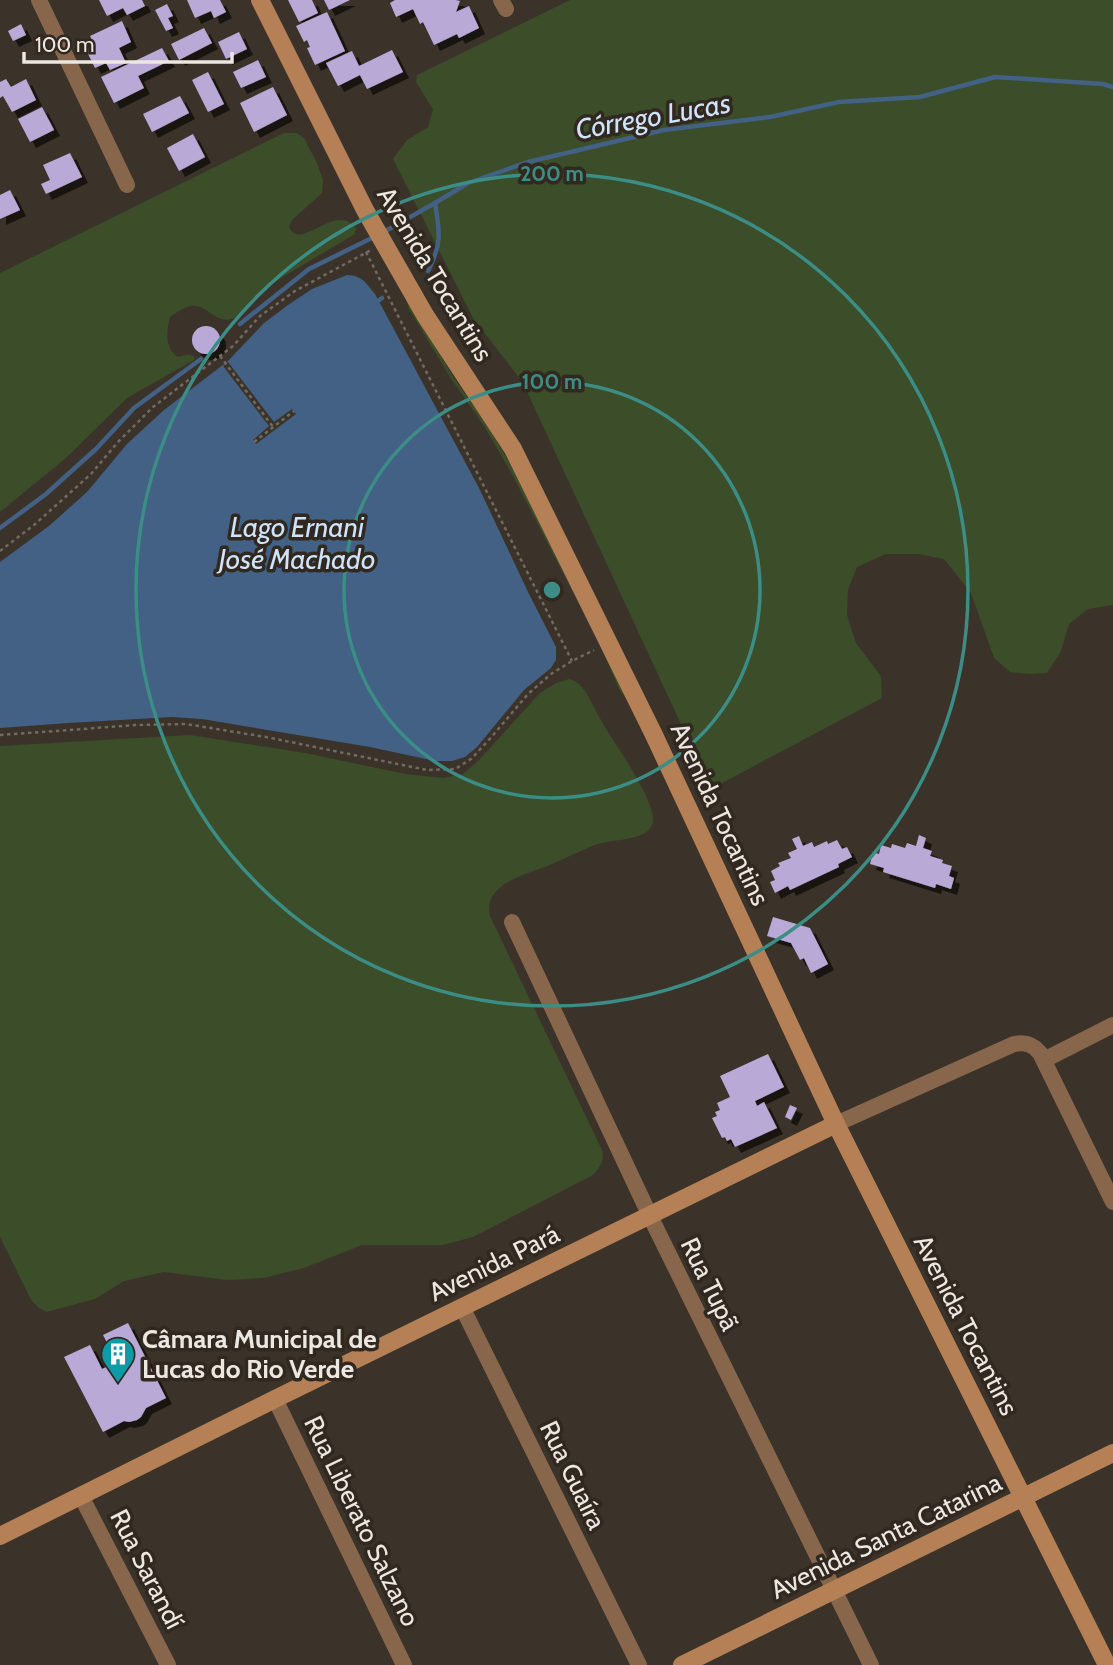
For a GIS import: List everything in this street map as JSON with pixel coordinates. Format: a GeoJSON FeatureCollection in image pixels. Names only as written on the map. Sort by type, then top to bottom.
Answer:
{"type":"FeatureCollection","features":[{"type":"Feature","properties":{"kind":"street"},"geometry":{"type":"LineString","coordinates":[[39,0],[127,185]]}},
{"type":"Feature","properties":{"kind":"street","name":"Avenida Tocantins"},"geometry":{"type":"LineString","coordinates":[[260,0],[383,243],[425,315],[513,449],[654,735],[836,1124],[1107,1665]]}},
{"type":"Feature","properties":{"kind":"street","name":"Rua Tupã"},"geometry":{"type":"LineString","coordinates":[[512,922],[650,1216],[871,1665]]}},
{"type":"Feature","properties":{"kind":"street"},"geometry":{"type":"LineString","coordinates":[[1113,1025],[1044,1060],[1113,1202]]}},
{"type":"Feature","properties":{"kind":"street","name":"Avenida Pará"},"geometry":{"type":"LineString","coordinates":[[0,1536],[836,1124],[1014,1044],[1021,1042],[1032,1045],[1044,1060]]}},
{"type":"Feature","properties":{"kind":"street","name":"Rua Guaíra"},"geometry":{"type":"LineString","coordinates":[[462,1307],[639,1665]]}},
{"type":"Feature","properties":{"kind":"street","name":"Rua Liberato Salzano"},"geometry":{"type":"LineString","coordinates":[[275,1399],[404,1665]]}},
{"type":"Feature","properties":{"kind":"street","name":"Avenida Santa Catarina"},"geometry":{"type":"LineString","coordinates":[[682,1665],[1113,1453]]}},
{"type":"Feature","properties":{"kind":"street","name":"Rua Sarandí"},"geometry":{"type":"LineString","coordinates":[[81,1496],[169,1665]]}},
{"type":"Feature","properties":{"kind":"path"},"geometry":{"type":"LineString","coordinates":[[0,551],[34,525],[91,474],[153,407],[233,346],[260,316],[295,291],[383,243]]}},
{"type":"Feature","properties":{"kind":"path"},"geometry":{"type":"LineString","coordinates":[[366,253],[572,661]]}},
{"type":"Feature","properties":{"kind":"path"},"geometry":{"type":"LineString","coordinates":[[220,356],[273,427]]}},
{"type":"Feature","properties":{"kind":"path"},"geometry":{"type":"LineString","coordinates":[[254,442],[294,411]]}},
{"type":"Feature","properties":{"kind":"path"},"geometry":{"type":"LineString","coordinates":[[0,735],[186,724],[266,737],[427,770],[455,769],[471,759],[527,695],[551,674],[609,642]]}},
{"type":"Feature","properties":{"kind":"green space"},"geometry":{"type":"Polygon","coordinates":[[[570,0],[1113,0],[1113,605],[1088,609],[1069,624],[1061,651],[1047,673],[1010,672],[994,658],[971,593],[944,559],[918,554],[886,554],[857,567],[848,590],[847,615],[856,643],[881,676],[882,698],[711,789],[523,383],[473,318],[393,159],[407,140],[428,127],[433,109],[416,82],[417,75],[570,0]]]}},
{"type":"Feature","properties":{"kind":"green space"},"geometry":{"type":"Polygon","coordinates":[[[284,133],[297,133],[304,138],[323,180],[322,193],[292,220],[289,227],[294,233],[301,234],[344,220],[355,226],[355,234],[266,287],[234,318],[222,319],[197,306],[183,309],[170,317],[167,334],[171,349],[178,357],[191,355],[195,357],[194,360],[127,398],[66,458],[0,512],[0,273],[284,133]]]}},
{"type":"Feature","properties":{"kind":"green space"},"geometry":{"type":"Polygon","coordinates":[[[404,293],[452,375],[487,425],[515,472],[631,705],[619,689],[602,649],[512,474],[409,309],[404,293]]]}},
{"type":"Feature","properties":{"kind":"green space"},"geometry":{"type":"Polygon","coordinates":[[[569,679],[584,690],[632,769],[651,809],[651,827],[640,835],[598,844],[511,880],[494,894],[490,904],[490,916],[602,1150],[602,1160],[596,1172],[473,1237],[443,1245],[362,1245],[304,1268],[263,1278],[227,1280],[164,1272],[124,1281],[95,1299],[46,1312],[39,1308],[31,1300],[0,1237],[0,746],[190,735],[305,753],[406,774],[443,778],[463,774],[540,693],[569,679]]]}},
{"type":"Feature","properties":{"kind":"water","name":"Lago Ernani José Machado"},"geometry":{"type":"Polygon","coordinates":[[[347,275],[360,278],[375,294],[479,488],[556,647],[556,660],[551,668],[524,690],[477,747],[465,757],[452,761],[435,761],[370,747],[202,719],[172,717],[0,728],[0,562],[49,526],[87,492],[127,444],[164,410],[228,361],[264,323],[312,289],[347,275]]]}},
{"type":"Feature","properties":{"kind":"pier"},"geometry":{"type":"Polygon","coordinates":[[[228,362],[274,422],[292,409],[296,414],[256,444],[253,440],[269,426],[223,366],[228,362]]]}},
{"type":"Feature","properties":{"kind":"building"},"geometry":{"type":"Polygon","coordinates":[[[99,0],[142,0],[145,6],[127,15],[123,8],[107,16],[99,0]]]}},
{"type":"Feature","properties":{"kind":"building"},"geometry":{"type":"Polygon","coordinates":[[[187,0],[220,0],[226,12],[214,18],[211,11],[195,18],[187,0]]]}},
{"type":"Feature","properties":{"kind":"building"},"geometry":{"type":"Polygon","coordinates":[[[288,0],[312,0],[318,13],[299,22],[288,0]]]}},
{"type":"Feature","properties":{"kind":"building"},"geometry":{"type":"Polygon","coordinates":[[[324,0],[350,0],[329,10],[324,0]]]}},
{"type":"Feature","properties":{"kind":"building"},"geometry":{"type":"Polygon","coordinates":[[[395,0],[460,1],[456,12],[469,6],[479,28],[459,38],[457,34],[434,45],[413,9],[396,17],[390,3],[395,0]]]}},
{"type":"Feature","properties":{"kind":"building"},"geometry":{"type":"Polygon","coordinates":[[[167,4],[173,16],[168,18],[173,28],[166,31],[155,10],[167,4]]]}},
{"type":"Feature","properties":{"kind":"building"},"geometry":{"type":"Polygon","coordinates":[[[327,12],[345,51],[315,65],[307,48],[310,47],[307,40],[304,42],[296,26],[327,12]]]}},
{"type":"Feature","properties":{"kind":"building"},"geometry":{"type":"Polygon","coordinates":[[[122,21],[131,42],[119,48],[126,63],[110,70],[106,63],[95,68],[86,50],[95,46],[90,36],[122,21]]]}},
{"type":"Feature","properties":{"kind":"building"},"geometry":{"type":"Polygon","coordinates":[[[21,24],[26,35],[13,41],[8,31],[21,24]]]}},
{"type":"Feature","properties":{"kind":"building"},"geometry":{"type":"Polygon","coordinates":[[[204,28],[212,43],[179,60],[171,44],[204,28]]]}},
{"type":"Feature","properties":{"kind":"building"},"geometry":{"type":"Polygon","coordinates":[[[239,32],[247,49],[226,59],[218,42],[239,32]]]}},
{"type":"Feature","properties":{"kind":"building"},"geometry":{"type":"Polygon","coordinates":[[[162,48],[169,61],[138,76],[144,88],[114,103],[101,77],[162,48]]]}},
{"type":"Feature","properties":{"kind":"building"},"geometry":{"type":"Polygon","coordinates":[[[392,50],[403,72],[367,89],[360,75],[338,86],[326,63],[352,51],[359,66],[392,50]]]}},
{"type":"Feature","properties":{"kind":"building"},"geometry":{"type":"Polygon","coordinates":[[[258,60],[266,77],[241,88],[233,72],[258,60]]]}},
{"type":"Feature","properties":{"kind":"building"},"geometry":{"type":"Polygon","coordinates":[[[208,72],[224,104],[208,112],[192,80],[208,72]]]}},
{"type":"Feature","properties":{"kind":"building"},"geometry":{"type":"Polygon","coordinates":[[[6,79],[11,87],[26,79],[36,100],[12,112],[3,96],[0,98],[0,82],[6,79]]]}},
{"type":"Feature","properties":{"kind":"building"},"geometry":{"type":"Polygon","coordinates":[[[273,87],[287,115],[254,132],[240,103],[273,87]]]}},
{"type":"Feature","properties":{"kind":"building"},"geometry":{"type":"Polygon","coordinates":[[[180,96],[189,113],[152,132],[143,114],[180,96]]]}},
{"type":"Feature","properties":{"kind":"building"},"geometry":{"type":"Polygon","coordinates":[[[42,107],[54,130],[30,142],[18,119],[42,107]]]}},
{"type":"Feature","properties":{"kind":"building"},"geometry":{"type":"Polygon","coordinates":[[[193,134],[205,157],[179,171],[167,148],[193,134]]]}},
{"type":"Feature","properties":{"kind":"building"},"geometry":{"type":"Polygon","coordinates":[[[70,153],[82,177],[46,194],[41,184],[50,180],[43,165],[70,153]]]}},
{"type":"Feature","properties":{"kind":"building"},"geometry":{"type":"Polygon","coordinates":[[[10,190],[20,210],[0,219],[0,195],[10,190]]]}},
{"type":"Feature","properties":{"kind":"building"},"geometry":{"type":"Polygon","coordinates":[[[206,326],[216,330],[220,340],[216,350],[206,354],[196,350],[192,340],[196,330],[206,326]]]}},
{"type":"Feature","properties":{"kind":"building"},"geometry":{"type":"Polygon","coordinates":[[[919,835],[926,838],[923,848],[932,851],[930,856],[952,866],[949,876],[954,878],[951,889],[936,884],[935,888],[883,872],[884,868],[870,864],[873,852],[879,854],[881,845],[891,848],[892,844],[905,848],[907,843],[916,846],[919,835]]]}},
{"type":"Feature","properties":{"kind":"building"},"geometry":{"type":"Polygon","coordinates":[[[799,836],[803,846],[812,842],[814,847],[837,840],[842,849],[847,847],[852,857],[838,864],[839,867],[790,890],[788,886],[775,893],[770,882],[775,880],[771,871],[780,866],[778,863],[791,858],[788,853],[797,849],[792,839],[799,836]]]}},
{"type":"Feature","properties":{"kind":"building"},"geometry":{"type":"Polygon","coordinates":[[[773,917],[810,928],[828,964],[811,973],[804,958],[800,960],[791,943],[767,936],[773,917]]]}},
{"type":"Feature","properties":{"kind":"building"},"geometry":{"type":"Polygon","coordinates":[[[768,1054],[784,1087],[755,1101],[757,1106],[764,1102],[777,1128],[735,1147],[731,1139],[727,1141],[725,1137],[722,1138],[712,1118],[717,1116],[715,1112],[720,1110],[717,1103],[730,1097],[720,1076],[768,1054]]]}},
{"type":"Feature","properties":{"kind":"building"},"geometry":{"type":"Polygon","coordinates":[[[790,1105],[797,1108],[791,1120],[785,1117],[790,1105]]]}},
{"type":"Feature","properties":{"kind":"building","name":"Câmara Municipal de Lucas do Rio Verde"},"geometry":{"type":"Polygon","coordinates":[[[128,1323],[166,1398],[146,1408],[137,1420],[124,1421],[103,1432],[64,1357],[90,1345],[102,1369],[117,1362],[103,1335],[128,1323]]]}},
{"type":"Feature","properties":{"kind":"waterway","name":"Córrego Lucas"},"geometry":{"type":"LineString","coordinates":[[382,233],[468,183],[528,162],[664,130],[770,117],[839,102],[920,97],[995,77],[1103,84],[1113,87]]}},
{"type":"Feature","properties":{"kind":"waterway"},"geometry":{"type":"LineString","coordinates":[[428,271],[439,238],[435,203]]}},
{"type":"Feature","properties":{"kind":"waterway","name":"Córrego Lucas"},"geometry":{"type":"LineString","coordinates":[[240,324],[309,269],[374,237]]}},
{"type":"Feature","properties":{"kind":"waterway"},"geometry":{"type":"LineString","coordinates":[[378,301],[382,298]]}},
{"type":"Feature","properties":{"kind":"waterway"},"geometry":{"type":"LineString","coordinates":[[0,528],[46,494],[96,449],[134,408],[201,359]]}},
{"type":"Feature","properties":{"kind":"place","name":"Câmara Municipal de Lucas do Rio Verde"},"geometry":{"type":"Point","coordinates":[118,1384]}}]}
